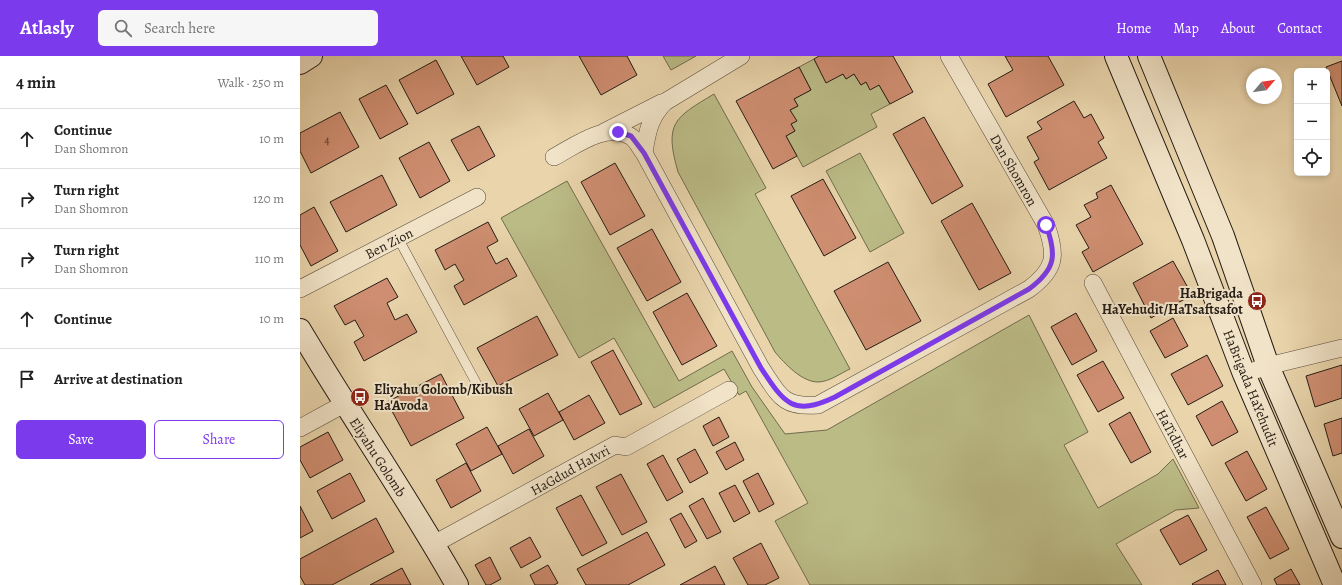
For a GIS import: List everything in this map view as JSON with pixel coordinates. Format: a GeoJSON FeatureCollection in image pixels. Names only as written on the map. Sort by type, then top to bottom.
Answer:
{"type":"FeatureCollection","features":[{"type":"Feature","properties":{"kind":"main road"},"geometry":{"type":"LineString","coordinates":[[300,63],[311,56]]}},
{"type":"Feature","properties":{"kind":"main road","name":"HaBrigada HaYehudit"},"geometry":{"type":"LineString","coordinates":[[1116,56],[1193,240],[1244,374],[1335,585]]}},
{"type":"Feature","properties":{"kind":"main road","name":"HaBrigada HaYehudit"},"geometry":{"type":"LineString","coordinates":[[1149,56],[1223,236],[1268,366],[1342,537]]}},
{"type":"Feature","properties":{"kind":"main road","name":"Eliyahu Golomb"},"geometry":{"type":"LineString","coordinates":[[300,330],[344,404],[434,544],[457,585]]}},
{"type":"Feature","properties":{"kind":"street"},"geometry":{"type":"LineString","coordinates":[[554,157],[665,102],[741,56]]}},
{"type":"Feature","properties":{"kind":"street","name":"Dan Shomron"},"geometry":{"type":"LineString","coordinates":[[600,134],[618,132],[631,136],[644,153],[761,368],[779,396],[793,404],[802,406],[818,405],[1029,289],[1042,279],[1054,255],[1053,243],[1046,225],[949,56]]}},
{"type":"Feature","properties":{"kind":"street"},"geometry":{"type":"LineString","coordinates":[[644,153],[650,122],[655,112],[665,102]]}},
{"type":"Feature","properties":{"kind":"street","name":"Ben Zion"},"geometry":{"type":"LineString","coordinates":[[300,289],[477,197]]}},
{"type":"Feature","properties":{"kind":"street","name":"HaTidhar"},"geometry":{"type":"LineString","coordinates":[[1092,283],[1253,585]]}},
{"type":"Feature","properties":{"kind":"street"},"geometry":{"type":"LineString","coordinates":[[1244,374],[1268,366],[1342,348]]}},
{"type":"Feature","properties":{"kind":"street","name":"HaGdud HaIvri"},"geometry":{"type":"LineString","coordinates":[[434,544],[615,445],[626,447],[729,390]]}},
{"type":"Feature","properties":{"kind":"street"},"geometry":{"type":"LineString","coordinates":[[300,428],[344,404]]}},
{"type":"Feature","properties":{"kind":"lane"},"geometry":{"type":"LineString","coordinates":[[398,238],[480,390]]}},
{"type":"Feature","properties":{"kind":"green space"},"geometry":{"type":"Polygon","coordinates":[[[663,56],[696,56],[671,70],[663,56]]]}},
{"type":"Feature","properties":{"kind":"green space"},"geometry":{"type":"Polygon","coordinates":[[[814,59],[826,82],[843,74],[846,79],[854,74],[861,85],[866,82],[879,85],[890,104],[871,114],[877,127],[803,167],[786,136],[795,131],[791,124],[796,121],[790,110],[798,106],[794,99],[811,90],[799,67],[814,59]]]}},
{"type":"Feature","properties":{"kind":"green space"},"geometry":{"type":"Polygon","coordinates":[[[714,94],[766,188],[755,194],[850,369],[831,379],[818,382],[806,379],[794,372],[775,352],[678,172],[672,143],[673,132],[676,124],[681,116],[714,94]]]}},
{"type":"Feature","properties":{"kind":"green space"},"geometry":{"type":"Polygon","coordinates":[[[860,153],[904,233],[870,252],[826,171],[860,153]]]}},
{"type":"Feature","properties":{"kind":"green space"},"geometry":{"type":"Polygon","coordinates":[[[567,181],[679,381],[732,351],[752,387],[785,434],[827,430],[1029,315],[1088,432],[1064,445],[1098,508],[1158,474],[1173,459],[1199,508],[1176,510],[1116,544],[1142,585],[810,585],[775,521],[808,503],[746,391],[739,395],[724,369],[654,408],[614,338],[579,358],[501,218],[567,181]]]}},
{"type":"Feature","properties":{"kind":"building"},"geometry":{"type":"Polygon","coordinates":[[[461,56],[503,56],[509,67],[477,85],[461,56]]]}},
{"type":"Feature","properties":{"kind":"building"},"geometry":{"type":"Polygon","coordinates":[[[579,56],[627,56],[637,75],[601,95],[579,56]]]}},
{"type":"Feature","properties":{"kind":"building"},"geometry":{"type":"Polygon","coordinates":[[[819,56],[893,56],[913,92],[890,104],[879,85],[870,90],[866,82],[861,85],[854,74],[846,79],[843,74],[826,83],[814,59],[819,56]]]}},
{"type":"Feature","properties":{"kind":"building"},"geometry":{"type":"Polygon","coordinates":[[[1005,56],[1048,56],[1064,85],[1006,117],[988,84],[1013,70],[1005,56]]]}},
{"type":"Feature","properties":{"kind":"building"},"geometry":{"type":"Polygon","coordinates":[[[436,60],[454,94],[417,114],[399,80],[436,60]]]}},
{"type":"Feature","properties":{"kind":"building"},"geometry":{"type":"Polygon","coordinates":[[[1342,61],[1342,106],[1330,77],[1330,68],[1326,67],[1342,61]]]}},
{"type":"Feature","properties":{"kind":"building"},"geometry":{"type":"Polygon","coordinates":[[[799,67],[811,90],[794,99],[798,106],[790,110],[797,121],[791,124],[795,131],[786,136],[797,156],[773,169],[736,101],[799,67]]]}},
{"type":"Feature","properties":{"kind":"building"},"geometry":{"type":"Polygon","coordinates":[[[386,85],[408,124],[380,139],[359,99],[386,85]]]}},
{"type":"Feature","properties":{"kind":"building"},"geometry":{"type":"Polygon","coordinates":[[[1074,101],[1084,118],[1091,114],[1104,138],[1098,142],[1107,158],[1049,190],[1034,162],[1039,159],[1027,137],[1042,129],[1037,122],[1074,101]]]}},
{"type":"Feature","properties":{"kind":"building"},"geometry":{"type":"Polygon","coordinates":[[[340,112],[359,147],[311,173],[300,151],[300,133],[340,112]]]}},
{"type":"Feature","properties":{"kind":"building"},"geometry":{"type":"Polygon","coordinates":[[[924,117],[963,186],[932,204],[893,134],[924,117]]]}},
{"type":"Feature","properties":{"kind":"building"},"geometry":{"type":"Polygon","coordinates":[[[479,126],[495,156],[468,171],[451,140],[479,126]]]}},
{"type":"Feature","properties":{"kind":"building"},"geometry":{"type":"Polygon","coordinates":[[[429,142],[450,181],[420,198],[399,158],[429,142]]]}},
{"type":"Feature","properties":{"kind":"building"},"geometry":{"type":"Polygon","coordinates":[[[615,163],[645,216],[610,235],[581,182],[615,163]]]}},
{"type":"Feature","properties":{"kind":"building"},"geometry":{"type":"Polygon","coordinates":[[[382,175],[397,205],[346,232],[330,202],[382,175]]]}},
{"type":"Feature","properties":{"kind":"building"},"geometry":{"type":"Polygon","coordinates":[[[823,179],[856,238],[824,256],[791,196],[823,179]]]}},
{"type":"Feature","properties":{"kind":"building"},"geometry":{"type":"Polygon","coordinates":[[[1111,185],[1143,244],[1093,272],[1082,252],[1089,248],[1076,225],[1091,217],[1084,205],[1098,198],[1096,193],[1111,185]]]}},
{"type":"Feature","properties":{"kind":"building"},"geometry":{"type":"Polygon","coordinates":[[[972,203],[1011,273],[979,290],[941,221],[972,203]]]}},
{"type":"Feature","properties":{"kind":"building"},"geometry":{"type":"Polygon","coordinates":[[[314,207],[338,251],[311,266],[300,245],[300,215],[314,207]]]}},
{"type":"Feature","properties":{"kind":"building"},"geometry":{"type":"Polygon","coordinates":[[[488,222],[498,241],[487,247],[496,264],[507,258],[517,276],[464,305],[454,286],[464,280],[455,264],[445,270],[435,250],[488,222]]]}},
{"type":"Feature","properties":{"kind":"building"},"geometry":{"type":"Polygon","coordinates":[[[652,229],[681,282],[647,301],[617,248],[652,229]]]}},
{"type":"Feature","properties":{"kind":"building"},"geometry":{"type":"Polygon","coordinates":[[[1173,261],[1192,295],[1151,318],[1133,283],[1173,261]]]}},
{"type":"Feature","properties":{"kind":"building"},"geometry":{"type":"Polygon","coordinates":[[[888,262],[921,321],[866,350],[834,291],[888,262]]]}},
{"type":"Feature","properties":{"kind":"building"},"geometry":{"type":"Polygon","coordinates":[[[387,278],[398,297],[387,303],[395,320],[407,314],[417,332],[364,361],[354,342],[364,336],[355,320],[345,325],[334,306],[387,278]]]}},
{"type":"Feature","properties":{"kind":"building"},"geometry":{"type":"Polygon","coordinates":[[[687,293],[717,346],[682,365],[653,312],[687,293]]]}},
{"type":"Feature","properties":{"kind":"building"},"geometry":{"type":"Polygon","coordinates":[[[1076,313],[1097,351],[1072,365],[1051,327],[1076,313]]]}},
{"type":"Feature","properties":{"kind":"building"},"geometry":{"type":"Polygon","coordinates":[[[537,316],[558,355],[498,386],[477,348],[537,316]]]}},
{"type":"Feature","properties":{"kind":"building"},"geometry":{"type":"Polygon","coordinates":[[[1173,318],[1188,346],[1165,358],[1150,331],[1173,318]]]}},
{"type":"Feature","properties":{"kind":"building"},"geometry":{"type":"Polygon","coordinates":[[[613,350],[642,404],[620,415],[591,362],[613,350]]]}},
{"type":"Feature","properties":{"kind":"building"},"geometry":{"type":"Polygon","coordinates":[[[1207,355],[1223,386],[1188,405],[1171,374],[1207,355]]]}},
{"type":"Feature","properties":{"kind":"building"},"geometry":{"type":"Polygon","coordinates":[[[1103,361],[1124,398],[1098,412],[1077,375],[1103,361]]]}},
{"type":"Feature","properties":{"kind":"building"},"geometry":{"type":"Polygon","coordinates":[[[1342,365],[1342,398],[1315,407],[1306,376],[1342,365]]]}},
{"type":"Feature","properties":{"kind":"building"},"geometry":{"type":"Polygon","coordinates":[[[441,374],[464,418],[411,446],[387,402],[441,374]]]}},
{"type":"Feature","properties":{"kind":"building"},"geometry":{"type":"Polygon","coordinates":[[[548,393],[563,420],[534,436],[519,409],[548,393]]]}},
{"type":"Feature","properties":{"kind":"building"},"geometry":{"type":"Polygon","coordinates":[[[589,395],[605,423],[574,440],[559,412],[589,395]]]}},
{"type":"Feature","properties":{"kind":"building"},"geometry":{"type":"Polygon","coordinates":[[[1222,401],[1238,432],[1212,446],[1196,416],[1222,401]]]}},
{"type":"Feature","properties":{"kind":"building"},"geometry":{"type":"Polygon","coordinates":[[[1130,412],[1151,452],[1131,463],[1109,424],[1130,412]]]}},
{"type":"Feature","properties":{"kind":"building"},"geometry":{"type":"Polygon","coordinates":[[[719,417],[729,437],[713,446],[703,426],[719,417]]]}},
{"type":"Feature","properties":{"kind":"building"},"geometry":{"type":"Polygon","coordinates":[[[1342,418],[1342,453],[1333,456],[1324,424],[1342,418]]]}},
{"type":"Feature","properties":{"kind":"building"},"geometry":{"type":"Polygon","coordinates":[[[487,427],[502,454],[471,471],[456,444],[487,427]]]}},
{"type":"Feature","properties":{"kind":"building"},"geometry":{"type":"Polygon","coordinates":[[[529,429],[544,456],[513,474],[498,446],[529,429]]]}},
{"type":"Feature","properties":{"kind":"building"},"geometry":{"type":"Polygon","coordinates":[[[328,432],[343,460],[310,478],[300,460],[300,447],[328,432]]]}},
{"type":"Feature","properties":{"kind":"building"},"geometry":{"type":"Polygon","coordinates":[[[735,442],[744,460],[726,470],[716,452],[735,442]]]}},
{"type":"Feature","properties":{"kind":"building"},"geometry":{"type":"Polygon","coordinates":[[[695,449],[708,473],[690,483],[677,459],[695,449]]]}},
{"type":"Feature","properties":{"kind":"building"},"geometry":{"type":"Polygon","coordinates":[[[1247,451],[1267,489],[1246,501],[1225,463],[1247,451]]]}},
{"type":"Feature","properties":{"kind":"building"},"geometry":{"type":"Polygon","coordinates":[[[663,455],[683,492],[667,501],[647,464],[663,455]]]}},
{"type":"Feature","properties":{"kind":"building"},"geometry":{"type":"Polygon","coordinates":[[[466,463],[481,491],[451,508],[436,480],[466,463]]]}},
{"type":"Feature","properties":{"kind":"building"},"geometry":{"type":"Polygon","coordinates":[[[350,473],[365,501],[332,519],[317,491],[350,473]]]}},
{"type":"Feature","properties":{"kind":"building"},"geometry":{"type":"Polygon","coordinates":[[[758,473],[774,504],[759,512],[743,481],[758,473]]]}},
{"type":"Feature","properties":{"kind":"building"},"geometry":{"type":"Polygon","coordinates":[[[621,474],[647,522],[622,535],[596,487],[621,474]]]}},
{"type":"Feature","properties":{"kind":"building"},"geometry":{"type":"Polygon","coordinates":[[[735,485],[750,513],[734,522],[719,493],[735,485]]]}},
{"type":"Feature","properties":{"kind":"building"},"geometry":{"type":"Polygon","coordinates":[[[581,495],[607,543],[582,556],[556,508],[581,495]]]}},
{"type":"Feature","properties":{"kind":"building"},"geometry":{"type":"Polygon","coordinates":[[[703,498],[721,532],[707,539],[689,506],[703,498]]]}},
{"type":"Feature","properties":{"kind":"building"},"geometry":{"type":"Polygon","coordinates":[[[300,506],[313,531],[300,538],[300,506]]]}},
{"type":"Feature","properties":{"kind":"building"},"geometry":{"type":"Polygon","coordinates":[[[1266,507],[1289,549],[1270,559],[1247,517],[1266,507]]]}},
{"type":"Feature","properties":{"kind":"building"},"geometry":{"type":"Polygon","coordinates":[[[681,513],[697,541],[685,548],[670,519],[681,513]]]}},
{"type":"Feature","properties":{"kind":"building"},"geometry":{"type":"Polygon","coordinates":[[[1188,515],[1207,550],[1180,565],[1160,530],[1188,515]]]}},
{"type":"Feature","properties":{"kind":"building"},"geometry":{"type":"Polygon","coordinates":[[[376,518],[394,552],[332,585],[305,585],[300,576],[300,559],[376,518]]]}},
{"type":"Feature","properties":{"kind":"building"},"geometry":{"type":"Polygon","coordinates":[[[647,532],[665,565],[628,585],[586,585],[577,569],[647,532]]]}},
{"type":"Feature","properties":{"kind":"building"},"geometry":{"type":"Polygon","coordinates":[[[530,537],[541,557],[521,568],[510,548],[530,537]]]}},
{"type":"Feature","properties":{"kind":"building"},"geometry":{"type":"Polygon","coordinates":[[[761,543],[779,578],[765,585],[748,585],[733,558],[761,543]]]}},
{"type":"Feature","properties":{"kind":"building"},"geometry":{"type":"Polygon","coordinates":[[[490,557],[501,579],[490,585],[486,585],[475,565],[490,557]]]}},
{"type":"Feature","properties":{"kind":"building"},"geometry":{"type":"Polygon","coordinates":[[[548,565],[558,583],[554,585],[535,585],[530,575],[548,565]]]}},
{"type":"Feature","properties":{"kind":"building"},"geometry":{"type":"Polygon","coordinates":[[[715,566],[725,585],[680,585],[715,566]]]}},
{"type":"Feature","properties":{"kind":"building"},"geometry":{"type":"Polygon","coordinates":[[[402,568],[411,585],[370,585],[402,568]]]}},
{"type":"Feature","properties":{"kind":"building"},"geometry":{"type":"Polygon","coordinates":[[[1291,569],[1300,585],[1277,585],[1274,579],[1291,569]]]}},
{"type":"Feature","properties":{"kind":"building"},"geometry":{"type":"Polygon","coordinates":[[[1218,570],[1226,585],[1192,584],[1218,570]]]}},
{"type":"Feature","properties":{"kind":"place","name":"HaBrigada HaYehudit/HaTsaftsafot"},"geometry":{"type":"Point","coordinates":[1257,301]}},
{"type":"Feature","properties":{"kind":"place","name":"Eliyahu Golomb/Kibush Ha'Avoda"},"geometry":{"type":"Point","coordinates":[360,397]}},
{"type":"Feature","properties":{"kind":"route"},"geometry":{"type":"LineString","coordinates":[[618,132],[631,136],[644,153],[761,368],[779,396],[793,404],[802,406],[818,405],[835,397],[1029,289],[1042,279],[1054,255],[1053,243],[1046,225]]}}]}
